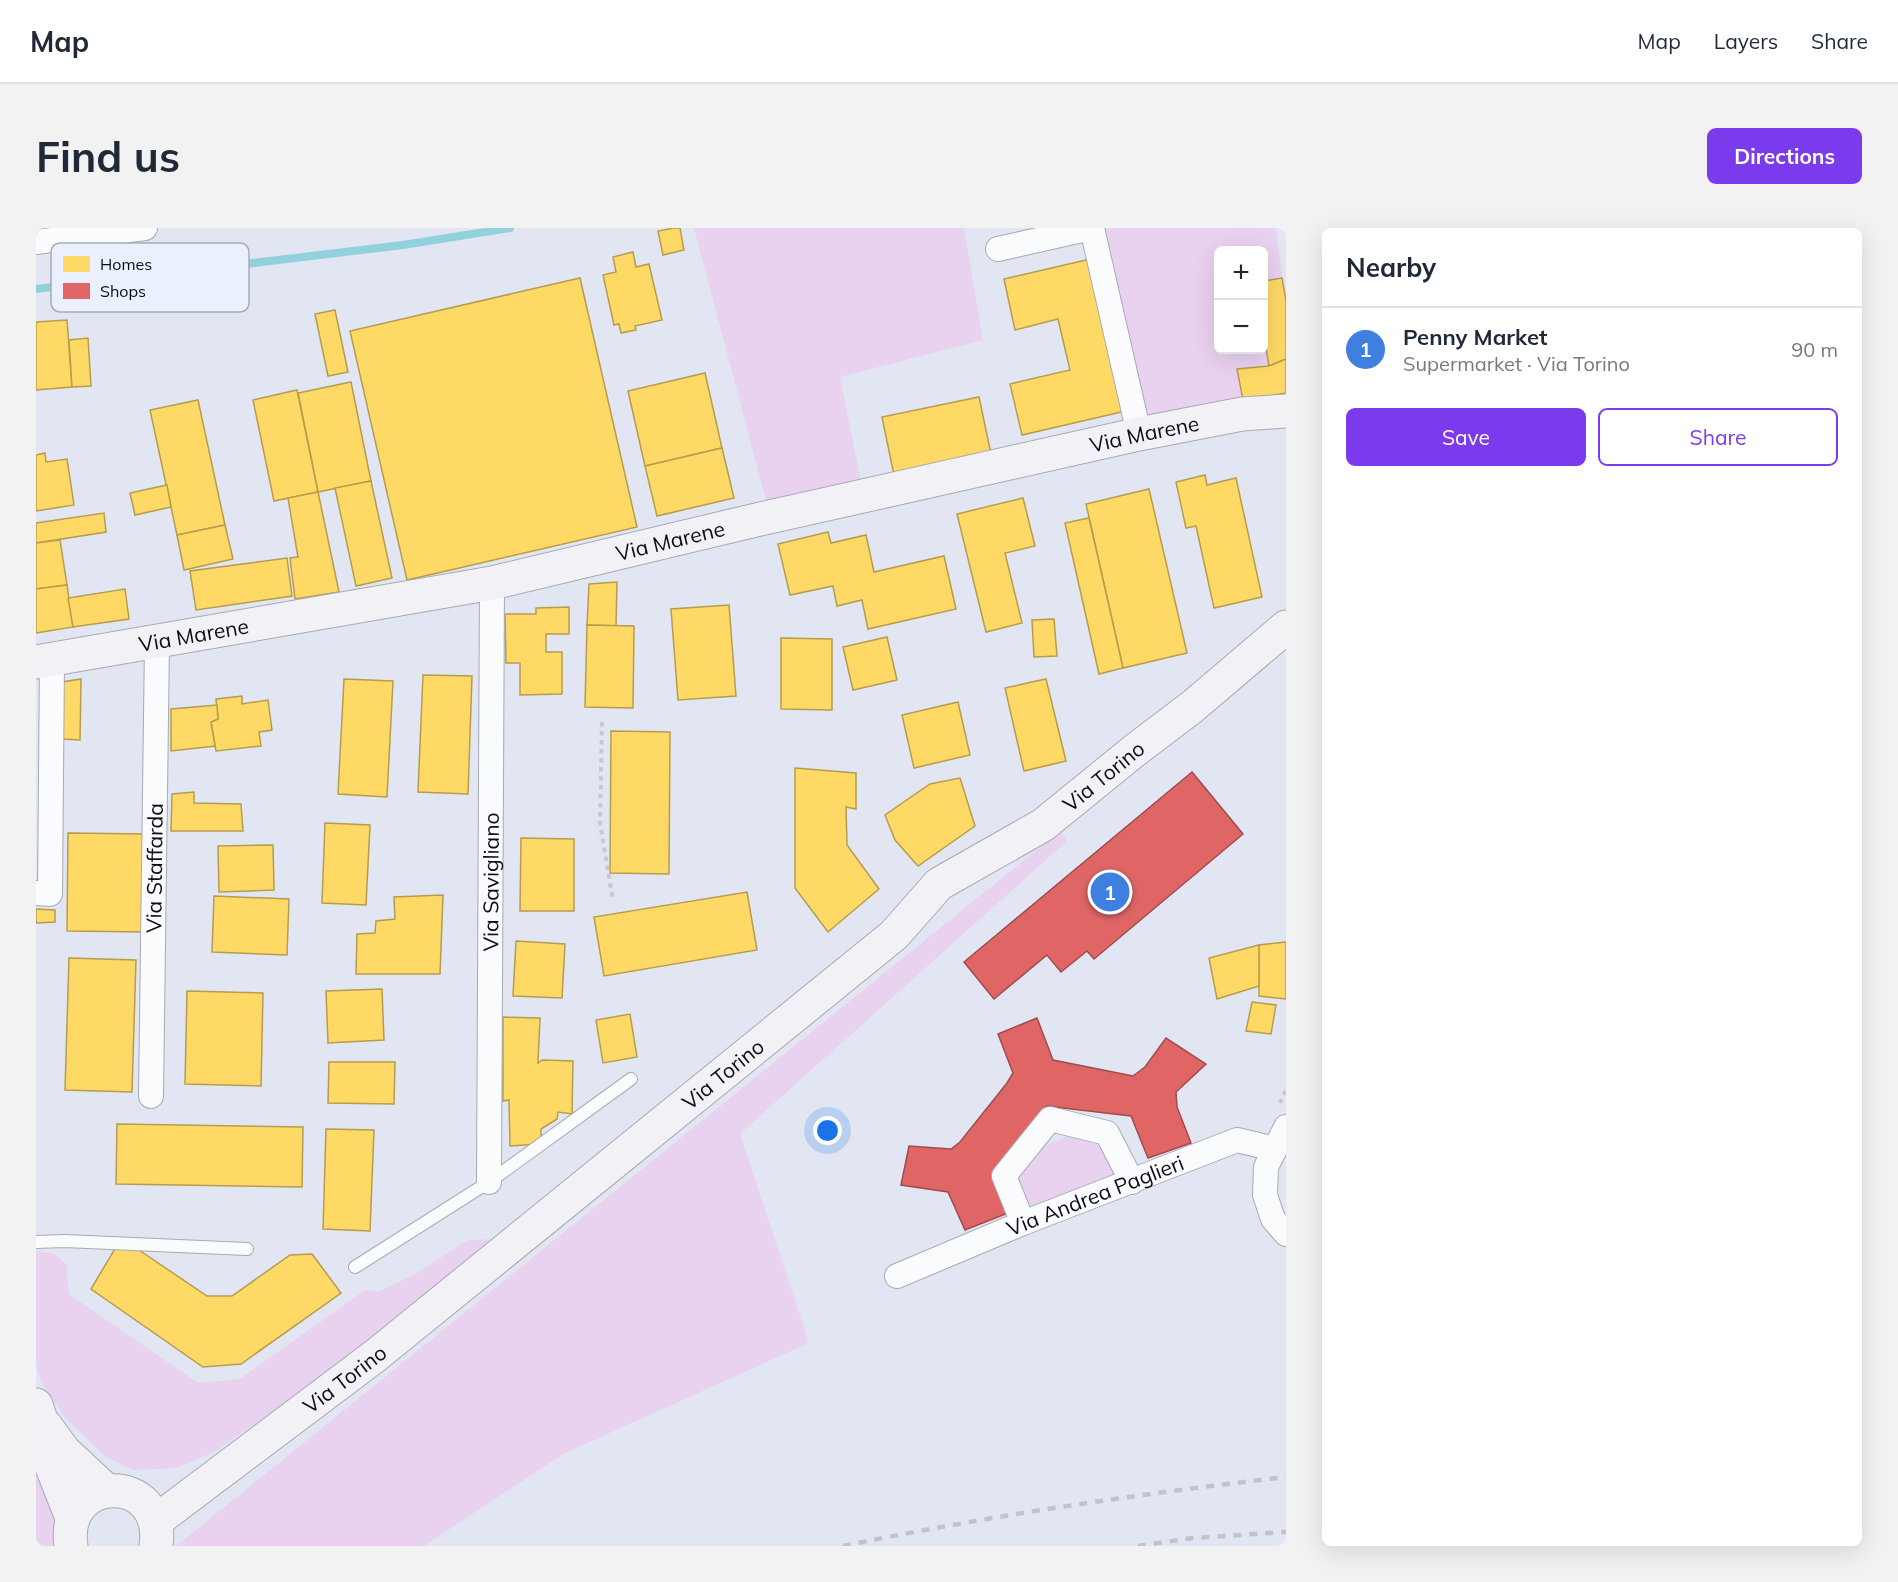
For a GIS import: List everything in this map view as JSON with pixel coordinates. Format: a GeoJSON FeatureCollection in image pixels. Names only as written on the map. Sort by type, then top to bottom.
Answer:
{"type":"FeatureCollection","features":[{"type":"Feature","properties":{"kind":"street"},"geometry":{"type":"LineString","coordinates":[[36,242],[145,228]]}},
{"type":"Feature","properties":{"kind":"street"},"geometry":{"type":"LineString","coordinates":[[998,249],[1091,228],[1139,434]]}},
{"type":"Feature","properties":{"kind":"street","name":"Via Marene"},"geometry":{"type":"LineString","coordinates":[[36,894],[50,894],[44,661],[492,583],[747,522],[1139,434],[1242,414],[1286,411]]}},
{"type":"Feature","properties":{"kind":"street","name":"Via Savigliano"},"geometry":{"type":"LineString","coordinates":[[489,1182],[492,583]]}},
{"type":"Feature","properties":{"kind":"street","name":"Via Torino"},"geometry":{"type":"LineString","coordinates":[[107,1491],[119,1491],[137,1497],[150,1510],[156,1534],[894,935],[939,884],[1043,825],[1192,707],[1286,627]]}},
{"type":"Feature","properties":{"kind":"street","name":"Via Staffarda"},"geometry":{"type":"LineString","coordinates":[[151,1096],[156,642]]}},
{"type":"Feature","properties":{"kind":"street"},"geometry":{"type":"LineString","coordinates":[[1023,1223],[1004,1176],[1050,1119],[1107,1133],[1132,1182]]}},
{"type":"Feature","properties":{"kind":"street"},"geometry":{"type":"LineString","coordinates":[[1286,1127],[1266,1167],[1265,1195],[1273,1219],[1286,1234]]}},
{"type":"Feature","properties":{"kind":"street","name":"Via Andrea Paglieri"},"geometry":{"type":"LineString","coordinates":[[897,1276],[1023,1223],[1237,1140],[1275,1149]]}},
{"type":"Feature","properties":{"kind":"street"},"geometry":{"type":"LineString","coordinates":[[39,1413],[64,1451],[107,1491]]}},
{"type":"Feature","properties":{"kind":"street"},"geometry":{"type":"LineString","coordinates":[[39,1413],[48,1457],[71,1532]]}},
{"type":"Feature","properties":{"kind":"street"},"geometry":{"type":"LineString","coordinates":[[71,1532],[86,1500],[107,1491]]}},
{"type":"Feature","properties":{"kind":"lane"},"geometry":{"type":"LineString","coordinates":[[355,1267],[489,1182],[631,1079]]}},
{"type":"Feature","properties":{"kind":"lane"},"geometry":{"type":"LineString","coordinates":[[36,1242],[65,1241],[247,1249]]}},
{"type":"Feature","properties":{"kind":"path"},"geometry":{"type":"LineString","coordinates":[[602,722],[600,824],[613,901]]}},
{"type":"Feature","properties":{"kind":"shaded area"},"geometry":{"type":"Polygon","coordinates":[[[694,228],[964,228],[983,340],[840,377],[862,486],[767,504],[694,228]]]}},
{"type":"Feature","properties":{"kind":"shaded area"},"geometry":{"type":"Polygon","coordinates":[[[1100,228],[1276,228],[1282,278],[1268,280],[1268,246],[1214,246],[1214,354],[1267,354],[1269,366],[1238,369],[1243,400],[1144,419],[1100,228]]]}},
{"type":"Feature","properties":{"kind":"shaded area"},"geometry":{"type":"Polygon","coordinates":[[[1060,831],[1067,841],[740,1134],[809,1343],[563,1454],[424,1546],[176,1546],[1060,831]]]}},
{"type":"Feature","properties":{"kind":"shaded area"},"geometry":{"type":"Polygon","coordinates":[[[1069,1136],[1099,1145],[1114,1175],[1026,1208],[1016,1179],[1038,1148],[1069,1136]]]}},
{"type":"Feature","properties":{"kind":"shaded area"},"geometry":{"type":"Polygon","coordinates":[[[496,1239],[309,1386],[216,1451],[176,1468],[133,1470],[105,1456],[65,1418],[43,1385],[36,1365],[36,1251],[54,1253],[66,1264],[69,1294],[198,1383],[240,1379],[365,1290],[378,1292],[417,1273],[468,1240],[496,1239]]]}},
{"type":"Feature","properties":{"kind":"shaded area"},"geometry":{"type":"Polygon","coordinates":[[[36,1463],[66,1546],[36,1546],[36,1463]]]}},
{"type":"Feature","properties":{"kind":"building: Homes"},"geometry":{"type":"Polygon","coordinates":[[[680,228],[684,250],[663,255],[658,231],[680,228]]]}},
{"type":"Feature","properties":{"kind":"building: Homes"},"geometry":{"type":"Polygon","coordinates":[[[633,252],[636,267],[649,264],[662,320],[635,326],[636,330],[621,333],[619,324],[614,325],[603,275],[616,272],[613,257],[633,252]]]}},
{"type":"Feature","properties":{"kind":"building: Homes"},"geometry":{"type":"Polygon","coordinates":[[[1095,258],[1130,410],[1022,435],[1010,384],[1070,370],[1058,319],[1015,330],[1004,279],[1095,258]]]}},
{"type":"Feature","properties":{"kind":"building: Homes"},"geometry":{"type":"Polygon","coordinates":[[[580,278],[637,527],[407,580],[350,331],[580,278]]]}},
{"type":"Feature","properties":{"kind":"building: Homes"},"geometry":{"type":"Polygon","coordinates":[[[1282,278],[1286,301],[1286,359],[1269,366],[1267,354],[1268,280],[1282,278]]]}},
{"type":"Feature","properties":{"kind":"building: Homes"},"geometry":{"type":"Polygon","coordinates":[[[335,310],[348,372],[328,376],[315,314],[335,310]]]}},
{"type":"Feature","properties":{"kind":"building: Homes"},"geometry":{"type":"Polygon","coordinates":[[[67,320],[72,387],[36,390],[36,322],[67,320]]]}},
{"type":"Feature","properties":{"kind":"building: Homes"},"geometry":{"type":"Polygon","coordinates":[[[88,338],[91,386],[72,387],[69,340],[88,338]]]}},
{"type":"Feature","properties":{"kind":"building: Homes"},"geometry":{"type":"Polygon","coordinates":[[[1286,359],[1286,393],[1243,400],[1237,369],[1269,366],[1286,359]]]}},
{"type":"Feature","properties":{"kind":"building: Homes"},"geometry":{"type":"Polygon","coordinates":[[[705,373],[722,448],[645,466],[628,391],[705,373]]]}},
{"type":"Feature","properties":{"kind":"building: Homes"},"geometry":{"type":"Polygon","coordinates":[[[351,382],[371,481],[318,492],[298,393],[351,382]]]}},
{"type":"Feature","properties":{"kind":"building: Homes"},"geometry":{"type":"Polygon","coordinates":[[[297,390],[318,492],[274,501],[253,400],[297,390]]]}},
{"type":"Feature","properties":{"kind":"building: Homes"},"geometry":{"type":"Polygon","coordinates":[[[979,397],[991,454],[894,475],[882,417],[979,397]]]}},
{"type":"Feature","properties":{"kind":"building: Homes"},"geometry":{"type":"Polygon","coordinates":[[[198,400],[225,525],[177,535],[150,410],[198,400]]]}},
{"type":"Feature","properties":{"kind":"building: Homes"},"geometry":{"type":"Polygon","coordinates":[[[722,448],[734,498],[657,516],[645,466],[722,448]]]}},
{"type":"Feature","properties":{"kind":"building: Homes"},"geometry":{"type":"Polygon","coordinates":[[[45,453],[46,462],[67,459],[74,505],[36,511],[36,455],[45,453]]]}},
{"type":"Feature","properties":{"kind":"building: Homes"},"geometry":{"type":"Polygon","coordinates":[[[1205,475],[1207,485],[1236,478],[1262,597],[1214,608],[1196,526],[1186,528],[1176,482],[1205,475]]]}},
{"type":"Feature","properties":{"kind":"building: Homes"},"geometry":{"type":"Polygon","coordinates":[[[371,481],[392,578],[356,586],[335,488],[371,481]]]}},
{"type":"Feature","properties":{"kind":"building: Homes"},"geometry":{"type":"Polygon","coordinates":[[[167,485],[171,507],[135,515],[130,493],[167,485]]]}},
{"type":"Feature","properties":{"kind":"building: Homes"},"geometry":{"type":"Polygon","coordinates":[[[1149,489],[1187,653],[1123,668],[1086,504],[1149,489]]]}},
{"type":"Feature","properties":{"kind":"building: Homes"},"geometry":{"type":"Polygon","coordinates":[[[318,492],[339,592],[295,599],[290,558],[298,557],[288,498],[318,492]]]}},
{"type":"Feature","properties":{"kind":"building: Homes"},"geometry":{"type":"Polygon","coordinates":[[[1023,498],[1035,546],[1005,553],[1022,623],[986,632],[957,514],[1023,498]]]}},
{"type":"Feature","properties":{"kind":"building: Homes"},"geometry":{"type":"Polygon","coordinates":[[[104,513],[106,532],[36,543],[36,523],[104,513]]]}},
{"type":"Feature","properties":{"kind":"building: Homes"},"geometry":{"type":"Polygon","coordinates":[[[1089,518],[1123,668],[1099,674],[1065,523],[1089,518]]]}},
{"type":"Feature","properties":{"kind":"building: Homes"},"geometry":{"type":"Polygon","coordinates":[[[225,525],[233,559],[184,570],[177,535],[225,525]]]}},
{"type":"Feature","properties":{"kind":"building: Homes"},"geometry":{"type":"Polygon","coordinates":[[[828,532],[831,543],[866,535],[874,572],[944,556],[956,609],[868,629],[862,600],[837,606],[833,586],[790,595],[778,544],[828,532]]]}},
{"type":"Feature","properties":{"kind":"building: Homes"},"geometry":{"type":"Polygon","coordinates":[[[60,540],[67,585],[36,589],[36,543],[60,540]]]}},
{"type":"Feature","properties":{"kind":"building: Homes"},"geometry":{"type":"Polygon","coordinates":[[[287,558],[292,596],[196,610],[190,571],[287,558]]]}},
{"type":"Feature","properties":{"kind":"building: Homes"},"geometry":{"type":"Polygon","coordinates":[[[617,582],[616,626],[587,625],[589,584],[617,582]]]}},
{"type":"Feature","properties":{"kind":"building: Homes"},"geometry":{"type":"Polygon","coordinates":[[[67,585],[73,627],[36,633],[36,589],[67,585]]]}},
{"type":"Feature","properties":{"kind":"building: Homes"},"geometry":{"type":"Polygon","coordinates":[[[125,589],[129,619],[73,627],[68,598],[125,589]]]}},
{"type":"Feature","properties":{"kind":"building: Homes"},"geometry":{"type":"Polygon","coordinates":[[[729,605],[736,696],[678,700],[671,609],[729,605]]]}},
{"type":"Feature","properties":{"kind":"building: Homes"},"geometry":{"type":"Polygon","coordinates":[[[569,607],[569,634],[546,634],[546,652],[562,652],[562,694],[520,695],[520,663],[506,663],[505,614],[536,614],[536,608],[569,607]]]}},
{"type":"Feature","properties":{"kind":"building: Homes"},"geometry":{"type":"Polygon","coordinates":[[[1054,619],[1057,656],[1034,657],[1032,620],[1054,619]]]}},
{"type":"Feature","properties":{"kind":"building: Homes"},"geometry":{"type":"Polygon","coordinates":[[[587,625],[634,626],[633,708],[585,707],[587,625]]]}},
{"type":"Feature","properties":{"kind":"building: Homes"},"geometry":{"type":"Polygon","coordinates":[[[887,637],[897,680],[853,690],[843,647],[887,637]]]}},
{"type":"Feature","properties":{"kind":"building: Homes"},"geometry":{"type":"Polygon","coordinates":[[[781,638],[832,639],[832,710],[781,709],[781,638]]]}},
{"type":"Feature","properties":{"kind":"building: Homes"},"geometry":{"type":"Polygon","coordinates":[[[423,675],[472,676],[468,794],[418,792],[423,675]]]}},
{"type":"Feature","properties":{"kind":"building: Homes"},"geometry":{"type":"Polygon","coordinates":[[[81,679],[80,740],[62,739],[62,682],[81,679]]]}},
{"type":"Feature","properties":{"kind":"building: Homes"},"geometry":{"type":"Polygon","coordinates":[[[344,679],[393,681],[387,797],[338,794],[344,679]]]}},
{"type":"Feature","properties":{"kind":"building: Homes"},"geometry":{"type":"Polygon","coordinates":[[[1046,679],[1066,761],[1024,771],[1005,688],[1046,679]]]}},
{"type":"Feature","properties":{"kind":"building: Homes"},"geometry":{"type":"Polygon","coordinates":[[[242,696],[242,704],[268,700],[272,730],[259,732],[261,746],[216,751],[211,722],[218,719],[216,699],[242,696]]]}},
{"type":"Feature","properties":{"kind":"building: Homes"},"geometry":{"type":"Polygon","coordinates":[[[958,702],[970,755],[914,768],[902,715],[958,702]]]}},
{"type":"Feature","properties":{"kind":"building: Homes"},"geometry":{"type":"Polygon","coordinates":[[[217,705],[218,719],[211,722],[215,746],[171,751],[171,709],[217,705]]]}},
{"type":"Feature","properties":{"kind":"building: Homes"},"geometry":{"type":"Polygon","coordinates":[[[611,731],[670,732],[669,874],[610,873],[611,731]]]}},
{"type":"Feature","properties":{"kind":"building: Homes"},"geometry":{"type":"Polygon","coordinates":[[[795,768],[856,773],[856,809],[846,807],[847,845],[879,889],[828,932],[795,888],[795,768]]]}},
{"type":"Feature","properties":{"kind":"building: Homes"},"geometry":{"type":"Polygon","coordinates":[[[960,778],[975,826],[918,866],[895,840],[885,815],[930,784],[960,778]]]}},
{"type":"Feature","properties":{"kind":"building: Homes"},"geometry":{"type":"Polygon","coordinates":[[[194,792],[194,803],[241,804],[243,831],[171,831],[172,794],[194,792]]]}},
{"type":"Feature","properties":{"kind":"building: Homes"},"geometry":{"type":"Polygon","coordinates":[[[325,823],[370,825],[366,905],[322,903],[325,823]]]}},
{"type":"Feature","properties":{"kind":"building: Homes"},"geometry":{"type":"Polygon","coordinates":[[[68,833],[147,834],[146,932],[67,931],[68,833]]]}},
{"type":"Feature","properties":{"kind":"building: Homes"},"geometry":{"type":"Polygon","coordinates":[[[521,838],[574,839],[574,911],[520,911],[521,838]]]}},
{"type":"Feature","properties":{"kind":"building: Homes"},"geometry":{"type":"Polygon","coordinates":[[[273,845],[274,890],[219,892],[218,846],[273,845]]]}},
{"type":"Feature","properties":{"kind":"building: Homes"},"geometry":{"type":"Polygon","coordinates":[[[747,892],[757,950],[604,976],[594,917],[747,892]]]}},
{"type":"Feature","properties":{"kind":"building: Homes"},"geometry":{"type":"Polygon","coordinates":[[[443,895],[440,974],[356,974],[357,934],[375,933],[376,921],[395,919],[394,897],[443,895]]]}},
{"type":"Feature","properties":{"kind":"building: Homes"},"geometry":{"type":"Polygon","coordinates":[[[214,896],[289,899],[287,955],[212,952],[214,896]]]}},
{"type":"Feature","properties":{"kind":"building: Homes"},"geometry":{"type":"Polygon","coordinates":[[[36,909],[55,910],[55,922],[36,923],[36,909]]]}},
{"type":"Feature","properties":{"kind":"building: Homes"},"geometry":{"type":"Polygon","coordinates":[[[516,941],[565,944],[562,998],[513,996],[516,941]]]}},
{"type":"Feature","properties":{"kind":"building: Homes"},"geometry":{"type":"Polygon","coordinates":[[[1286,942],[1286,999],[1259,996],[1259,945],[1286,942]]]}},
{"type":"Feature","properties":{"kind":"building: Homes"},"geometry":{"type":"Polygon","coordinates":[[[1259,945],[1259,986],[1217,999],[1209,958],[1259,945]]]}},
{"type":"Feature","properties":{"kind":"building: Homes"},"geometry":{"type":"Polygon","coordinates":[[[69,958],[136,960],[132,1092],[65,1090],[69,958]]]}},
{"type":"Feature","properties":{"kind":"building: Homes"},"geometry":{"type":"Polygon","coordinates":[[[382,989],[384,1040],[328,1043],[326,991],[382,989]]]}},
{"type":"Feature","properties":{"kind":"building: Homes"},"geometry":{"type":"Polygon","coordinates":[[[187,991],[263,993],[261,1086],[185,1084],[187,991]]]}},
{"type":"Feature","properties":{"kind":"building: Homes"},"geometry":{"type":"Polygon","coordinates":[[[1252,1002],[1276,1005],[1271,1034],[1246,1031],[1252,1002]]]}},
{"type":"Feature","properties":{"kind":"building: Homes"},"geometry":{"type":"Polygon","coordinates":[[[630,1014],[637,1057],[603,1063],[596,1020],[630,1014]]]}},
{"type":"Feature","properties":{"kind":"building: Homes"},"geometry":{"type":"Polygon","coordinates":[[[503,1017],[540,1018],[538,1063],[542,1060],[573,1061],[572,1114],[558,1112],[557,1119],[541,1129],[541,1144],[510,1146],[509,1100],[503,1101],[503,1017]]]}},
{"type":"Feature","properties":{"kind":"building: Homes"},"geometry":{"type":"Polygon","coordinates":[[[329,1062],[395,1062],[394,1104],[328,1103],[329,1062]]]}},
{"type":"Feature","properties":{"kind":"building: Homes"},"geometry":{"type":"Polygon","coordinates":[[[117,1124],[303,1127],[302,1187],[116,1184],[117,1124]]]}},
{"type":"Feature","properties":{"kind":"building: Homes"},"geometry":{"type":"Polygon","coordinates":[[[326,1129],[374,1130],[370,1231],[323,1229],[326,1129]]]}},
{"type":"Feature","properties":{"kind":"building: Homes"},"geometry":{"type":"Polygon","coordinates":[[[133,1246],[207,1296],[232,1296],[290,1255],[312,1254],[341,1293],[241,1364],[203,1367],[91,1289],[116,1247],[133,1246]]]}},
{"type":"Feature","properties":{"kind":"building: Shops"},"geometry":{"type":"Polygon","coordinates":[[[1192,772],[1243,834],[1094,959],[1087,951],[1061,972],[1047,955],[994,999],[964,962],[1192,772]]]}},
{"type":"Feature","properties":{"kind":"building: Shops"},"geometry":{"type":"Polygon","coordinates":[[[1037,1018],[1053,1060],[1133,1076],[1145,1067],[1166,1038],[1206,1064],[1176,1092],[1177,1107],[1191,1143],[1148,1158],[1131,1116],[1046,1106],[997,1166],[1008,1213],[965,1230],[948,1192],[901,1185],[909,1146],[951,1149],[960,1142],[1013,1073],[998,1034],[1037,1018]]]}},
{"type":"Feature","properties":{"kind":"waterway"},"geometry":{"type":"LineString","coordinates":[[249,263],[403,245],[510,228]]}},
{"type":"Feature","properties":{"kind":"waterway"},"geometry":{"type":"LineString","coordinates":[[36,289],[51,287]]}},
{"type":"Feature","properties":{"kind":"railway"},"geometry":{"type":"LineString","coordinates":[[843,1546],[1063,1507],[1286,1477]]}},
{"type":"Feature","properties":{"kind":"railway"},"geometry":{"type":"LineString","coordinates":[[1138,1546],[1193,1538],[1286,1532]]}},
{"type":"Feature","properties":{"kind":"place","name":"Penny Market"},"geometry":{"type":"Point","coordinates":[1110,892]}}]}
